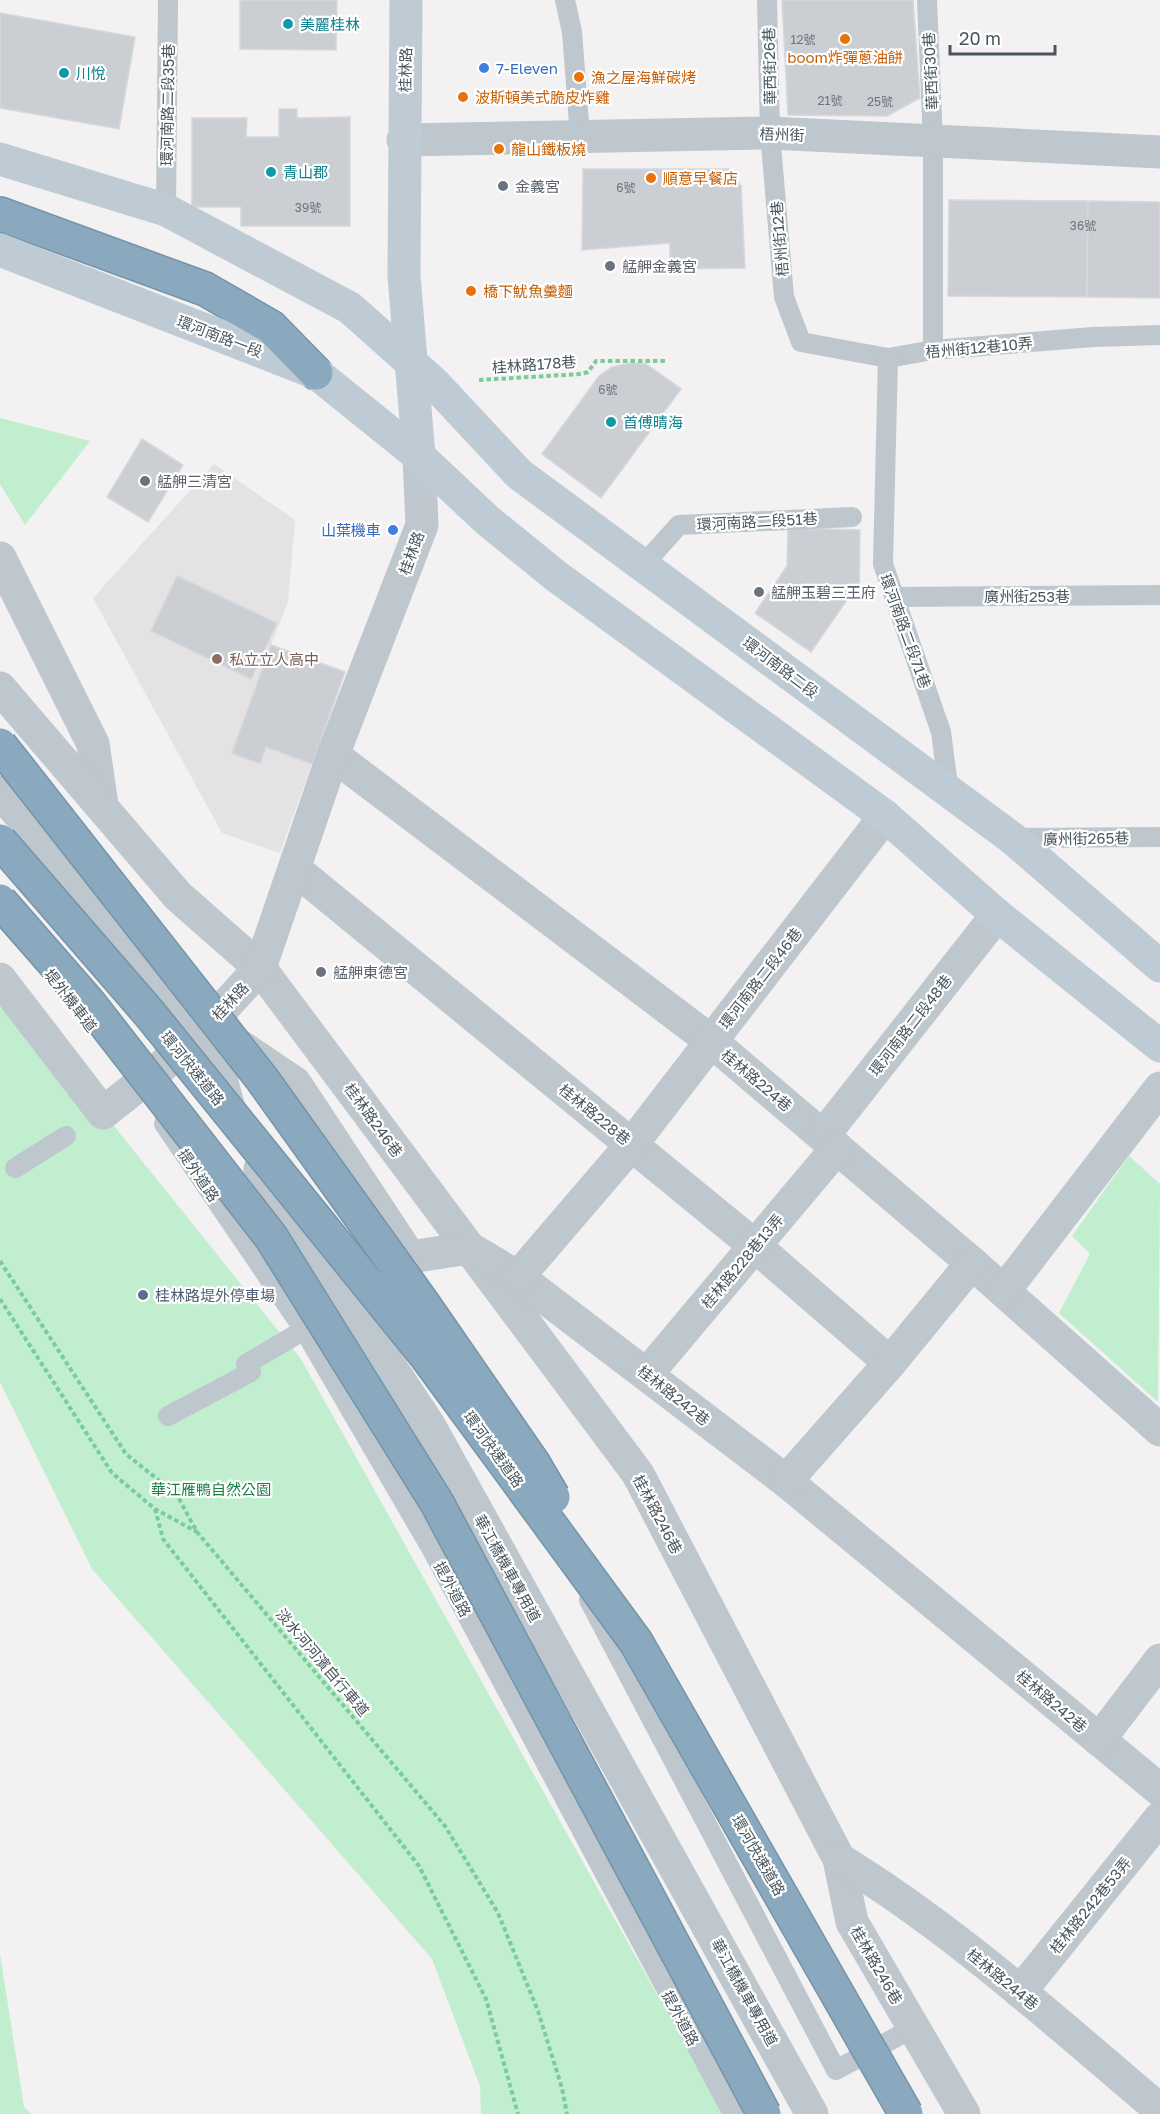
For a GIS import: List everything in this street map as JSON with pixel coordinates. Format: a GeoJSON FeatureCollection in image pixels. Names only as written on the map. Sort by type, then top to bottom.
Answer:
{"type":"FeatureCollection","features":[{"type":"Feature","properties":{"kind":"highway"},"geometry":{"type":"LineString","coordinates":[[0,214],[205,289],[271,327],[316,373]]}},
{"type":"Feature","properties":{"kind":"highway"},"geometry":{"type":"LineString","coordinates":[[0,745],[262,1079],[424,1305],[534,1463],[636,1642]]}},
{"type":"Feature","properties":{"kind":"highway","name":"環河快速道路"},"geometry":{"type":"LineString","coordinates":[[0,841],[149,1013],[427,1357],[636,1642],[906,2114]]}},
{"type":"Feature","properties":{"kind":"highway"},"geometry":{"type":"LineString","coordinates":[[0,901],[89,1003],[277,1246],[437,1503],[764,2114]]}},
{"type":"Feature","properties":{"kind":"street","name":"桂林路"},"geometry":{"type":"LineString","coordinates":[[0,979],[103,1113],[207,1026],[260,968],[296,870],[333,755],[422,525],[419,456],[404,276],[403,140],[406,0]]}},
{"type":"Feature","properties":{"kind":"street","name":"梧州街"},"geometry":{"type":"LineString","coordinates":[[403,140],[770,133],[1160,152]]}},
{"type":"Feature","properties":{"kind":"street"},"geometry":{"type":"LineString","coordinates":[[0,159],[166,210],[350,308],[410,361]]}},
{"type":"Feature","properties":{"kind":"street","name":"環河南路一段"},"geometry":{"type":"LineString","coordinates":[[0,250],[316,373],[419,456]]}},
{"type":"Feature","properties":{"kind":"street","name":"環河南路二段"},"geometry":{"type":"LineString","coordinates":[[410,361],[434,383],[519,474],[1012,838],[1160,966]]}},
{"type":"Feature","properties":{"kind":"street"},"geometry":{"type":"LineString","coordinates":[[419,456],[487,520],[556,576],[885,816],[997,915],[1160,1047]]}},
{"type":"Feature","properties":{"kind":"street"},"geometry":{"type":"LineString","coordinates":[[0,558],[93,744],[102,805]]}},
{"type":"Feature","properties":{"kind":"street","name":"桂林路246巷"},"geometry":{"type":"LineString","coordinates":[[0,688],[178,896],[260,968],[638,1474],[839,1859],[852,1922],[964,2114]]}},
{"type":"Feature","properties":{"kind":"street","name":"桂林路224巷"},"geometry":{"type":"LineString","coordinates":[[333,755],[711,1041],[972,1263],[1159,1427]]}},
{"type":"Feature","properties":{"kind":"street"},"geometry":{"type":"LineString","coordinates":[[0,792],[191,1013],[207,1026],[295,1083],[410,1257],[469,1248]]}},
{"type":"Feature","properties":{"kind":"street","name":"環河南路二段46巷"},"geometry":{"type":"LineString","coordinates":[[518,1276],[632,1144],[885,816]]}},
{"type":"Feature","properties":{"kind":"street","name":"桂林路228巷"},"geometry":{"type":"LineString","coordinates":[[296,870],[755,1246],[890,1363]]}},
{"type":"Feature","properties":{"kind":"street","name":"環河南路二段48巷"},"geometry":{"type":"LineString","coordinates":[[830,1142],[997,915]]}},
{"type":"Feature","properties":{"kind":"street","name":"堤外機車道"},"geometry":{"type":"LineString","coordinates":[[0,919],[18,933],[138,1085]]}},
{"type":"Feature","properties":{"kind":"street","name":"華江橋機車專用道"},"geometry":{"type":"LineString","coordinates":[[207,1026],[236,1133],[429,1425],[812,2114]]}},
{"type":"Feature","properties":{"kind":"street"},"geometry":{"type":"LineString","coordinates":[[1004,1291],[1160,1088]]}},
{"type":"Feature","properties":{"kind":"street","name":"桂林路228巷13弄"},"geometry":{"type":"LineString","coordinates":[[647,1374],[755,1246],[830,1142]]}},
{"type":"Feature","properties":{"kind":"street","name":"桂林路242巷"},"geometry":{"type":"LineString","coordinates":[[469,1248],[518,1276],[786,1481],[1160,1790]]}},
{"type":"Feature","properties":{"kind":"street"},"geometry":{"type":"LineString","coordinates":[[786,1481],[890,1363],[972,1263]]}},
{"type":"Feature","properties":{"kind":"street"},"geometry":{"type":"LineString","coordinates":[[1100,1740],[1160,1660]]}},
{"type":"Feature","properties":{"kind":"street","name":"桂林路242巷53弄"},"geometry":{"type":"LineString","coordinates":[[1020,1992],[1160,1818]]}},
{"type":"Feature","properties":{"kind":"street","name":"桂林路244巷"},"geometry":{"type":"LineString","coordinates":[[839,1859],[890,1890],[1020,1992],[1160,2110]]}},
{"type":"Feature","properties":{"kind":"lane","name":"環河南路二段35巷"},"geometry":{"type":"LineString","coordinates":[[166,210],[168,0]]}},
{"type":"Feature","properties":{"kind":"lane"},"geometry":{"type":"LineString","coordinates":[[565,0],[572,32],[580,136]]}},
{"type":"Feature","properties":{"kind":"lane","name":"華西街26巷"},"geometry":{"type":"LineString","coordinates":[[767,0],[770,133]]}},
{"type":"Feature","properties":{"kind":"lane","name":"華西街30巷"},"geometry":{"type":"LineString","coordinates":[[927,0],[933,141],[933,350]]}},
{"type":"Feature","properties":{"kind":"lane","name":"梧州街12巷"},"geometry":{"type":"LineString","coordinates":[[770,133],[784,297],[801,342]]}},
{"type":"Feature","properties":{"kind":"lane","name":"梧州街12巷10弄"},"geometry":{"type":"LineString","coordinates":[[801,342],[888,358],[933,350],[1093,337],[1160,336]]}},
{"type":"Feature","properties":{"kind":"lane","name":"環河南路二段71巷"},"geometry":{"type":"LineString","coordinates":[[888,358],[883,564],[941,732],[949,793]]}},
{"type":"Feature","properties":{"kind":"lane","name":"環河南路二段51巷"},"geometry":{"type":"LineString","coordinates":[[644,565],[679,525],[852,517]]}},
{"type":"Feature","properties":{"kind":"lane","name":"廣州街253巷"},"geometry":{"type":"LineString","coordinates":[[895,597],[1160,595]]}},
{"type":"Feature","properties":{"kind":"lane","name":"廣州街265巷"},"geometry":{"type":"LineString","coordinates":[[1012,838],[1160,837]]}},
{"type":"Feature","properties":{"kind":"lane","name":"提外道路"},"geometry":{"type":"LineString","coordinates":[[138,1085],[304,1330],[431,1548],[733,2114]]}},
{"type":"Feature","properties":{"kind":"lane"},"geometry":{"type":"LineString","coordinates":[[15,1168],[66,1136]]}},
{"type":"Feature","properties":{"kind":"lane"},"geometry":{"type":"LineString","coordinates":[[410,1257],[836,2070],[913,2028]]}},
{"type":"Feature","properties":{"kind":"lane"},"geometry":{"type":"LineString","coordinates":[[168,1416],[251,1372],[246,1364],[304,1330]]}},
{"type":"Feature","properties":{"kind":"path","name":"桂林路178巷"},"geometry":{"type":"LineString","coordinates":[[434,383],[581,374],[588,372],[597,361],[667,361]]}},
{"type":"Feature","properties":{"kind":"path","name":"淡水河河濱自行車道"},"geometry":{"type":"LineString","coordinates":[[0,1260],[126,1454],[177,1495],[197,1532],[445,1826],[498,1913],[538,2011],[567,2114]]}},
{"type":"Feature","properties":{"kind":"path"},"geometry":{"type":"LineString","coordinates":[[0,1299],[112,1473],[155,1509],[197,1532]]}},
{"type":"Feature","properties":{"kind":"path"},"geometry":{"type":"LineString","coordinates":[[155,1509],[163,1539],[419,1866],[486,1999],[518,2114]]}},
{"type":"Feature","properties":{"kind":"shaded area","name":"私立立人高中"},"geometry":{"type":"Polygon","coordinates":[[[214,464],[295,520],[288,602],[271,645],[345,672],[280,853],[222,833],[93,598],[214,464]]]}},
{"type":"Feature","properties":{"kind":"green space"},"geometry":{"type":"Polygon","coordinates":[[[0,418],[90,441],[25,525],[0,484],[0,418]]]}},
{"type":"Feature","properties":{"kind":"green space","name":"華江雁鴨自然公園"},"geometry":{"type":"Polygon","coordinates":[[[0,984],[301,1359],[724,2114],[481,2114],[480,2086],[432,1959],[92,1569],[0,1382],[0,984]]]}},
{"type":"Feature","properties":{"kind":"green space"},"geometry":{"type":"Polygon","coordinates":[[[1129,1156],[1160,1184],[1158,1402],[1059,1313],[1090,1254],[1072,1236],[1129,1156]]]}},
{"type":"Feature","properties":{"kind":"green space"},"geometry":{"type":"Polygon","coordinates":[[[0,1954],[24,2107],[31,2114],[0,2114],[0,1954]]]}},
{"type":"Feature","properties":{"kind":"building","name":"美麗桂林"},"geometry":{"type":"Polygon","coordinates":[[[240,0],[337,0],[336,50],[240,49],[240,0]]]}},
{"type":"Feature","properties":{"kind":"building"},"geometry":{"type":"Polygon","coordinates":[[[782,0],[913,0],[920,98],[887,116],[788,115],[782,0]]]}},
{"type":"Feature","properties":{"kind":"building","name":"川悅"},"geometry":{"type":"Polygon","coordinates":[[[0,13],[135,37],[119,129],[0,108],[0,13]]]}},
{"type":"Feature","properties":{"kind":"building","name":"青山郡"},"geometry":{"type":"Polygon","coordinates":[[[279,109],[297,109],[297,118],[350,117],[350,226],[241,226],[241,207],[192,207],[192,118],[247,118],[246,137],[279,137],[279,109]]]}},
{"type":"Feature","properties":{"kind":"building"},"geometry":{"type":"Polygon","coordinates":[[[583,169],[729,169],[741,186],[745,268],[670,269],[670,243],[582,250],[583,169]]]}},
{"type":"Feature","properties":{"kind":"building"},"geometry":{"type":"Polygon","coordinates":[[[949,200],[1088,201],[1087,297],[948,296],[949,200]]]}},
{"type":"Feature","properties":{"kind":"building"},"geometry":{"type":"Polygon","coordinates":[[[1088,201],[1160,202],[1160,298],[1087,297],[1088,201]]]}},
{"type":"Feature","properties":{"kind":"building","name":"首傅晴海"},"geometry":{"type":"Polygon","coordinates":[[[631,363],[646,364],[681,389],[601,498],[542,454],[599,376],[612,367],[631,363]]]}},
{"type":"Feature","properties":{"kind":"building","name":"艋舺三清宮"},"geometry":{"type":"Polygon","coordinates":[[[142,439],[183,465],[148,522],[107,497],[142,439]]]}},
{"type":"Feature","properties":{"kind":"building"},"geometry":{"type":"Polygon","coordinates":[[[788,528],[860,530],[859,599],[851,594],[811,652],[755,613],[787,566],[788,528]]]}},
{"type":"Feature","properties":{"kind":"building"},"geometry":{"type":"Polygon","coordinates":[[[177,576],[277,623],[251,679],[151,631],[177,576]]]}},
{"type":"Feature","properties":{"kind":"building"},"geometry":{"type":"Polygon","coordinates":[[[271,645],[345,672],[312,764],[266,747],[260,764],[232,753],[271,645]]]}},
{"type":"Feature","properties":{"kind":"place","name":"美麗桂林"},"geometry":{"type":"Point","coordinates":[288,24]}},
{"type":"Feature","properties":{"kind":"place","name":"boom炸彈蔥油餅"},"geometry":{"type":"Point","coordinates":[845,39]}},
{"type":"Feature","properties":{"kind":"place","name":"7-Eleven"},"geometry":{"type":"Point","coordinates":[484,68]}},
{"type":"Feature","properties":{"kind":"place","name":"川悅"},"geometry":{"type":"Point","coordinates":[64,73]}},
{"type":"Feature","properties":{"kind":"place","name":"漁之屋海鮮碳烤"},"geometry":{"type":"Point","coordinates":[579,77]}},
{"type":"Feature","properties":{"kind":"place","name":"波斯頓美式脆皮炸雞"},"geometry":{"type":"Point","coordinates":[463,97]}},
{"type":"Feature","properties":{"kind":"place","name":"龍山鐵板燒"},"geometry":{"type":"Point","coordinates":[499,149]}},
{"type":"Feature","properties":{"kind":"place","name":"青山郡"},"geometry":{"type":"Point","coordinates":[271,172]}},
{"type":"Feature","properties":{"kind":"place","name":"順意早餐店"},"geometry":{"type":"Point","coordinates":[651,178]}},
{"type":"Feature","properties":{"kind":"place","name":"金義宮"},"geometry":{"type":"Point","coordinates":[503,186]}},
{"type":"Feature","properties":{"kind":"place","name":"艋舺金義宮"},"geometry":{"type":"Point","coordinates":[610,266]}},
{"type":"Feature","properties":{"kind":"place","name":"橋下魷魚羹麵"},"geometry":{"type":"Point","coordinates":[471,291]}},
{"type":"Feature","properties":{"kind":"place","name":"首傅晴海"},"geometry":{"type":"Point","coordinates":[611,422]}},
{"type":"Feature","properties":{"kind":"place","name":"艋舺三清宮"},"geometry":{"type":"Point","coordinates":[145,481]}},
{"type":"Feature","properties":{"kind":"place","name":"山葉機車"},"geometry":{"type":"Point","coordinates":[393,530]}},
{"type":"Feature","properties":{"kind":"place","name":"艋舺玉碧三王府"},"geometry":{"type":"Point","coordinates":[759,592]}},
{"type":"Feature","properties":{"kind":"place","name":"私立立人高中"},"geometry":{"type":"Point","coordinates":[217,659]}},
{"type":"Feature","properties":{"kind":"place","name":"艋舺東德宮"},"geometry":{"type":"Point","coordinates":[321,972]}},
{"type":"Feature","properties":{"kind":"place","name":"桂林路堤外停車場"},"geometry":{"type":"Point","coordinates":[143,1295]}}]}
